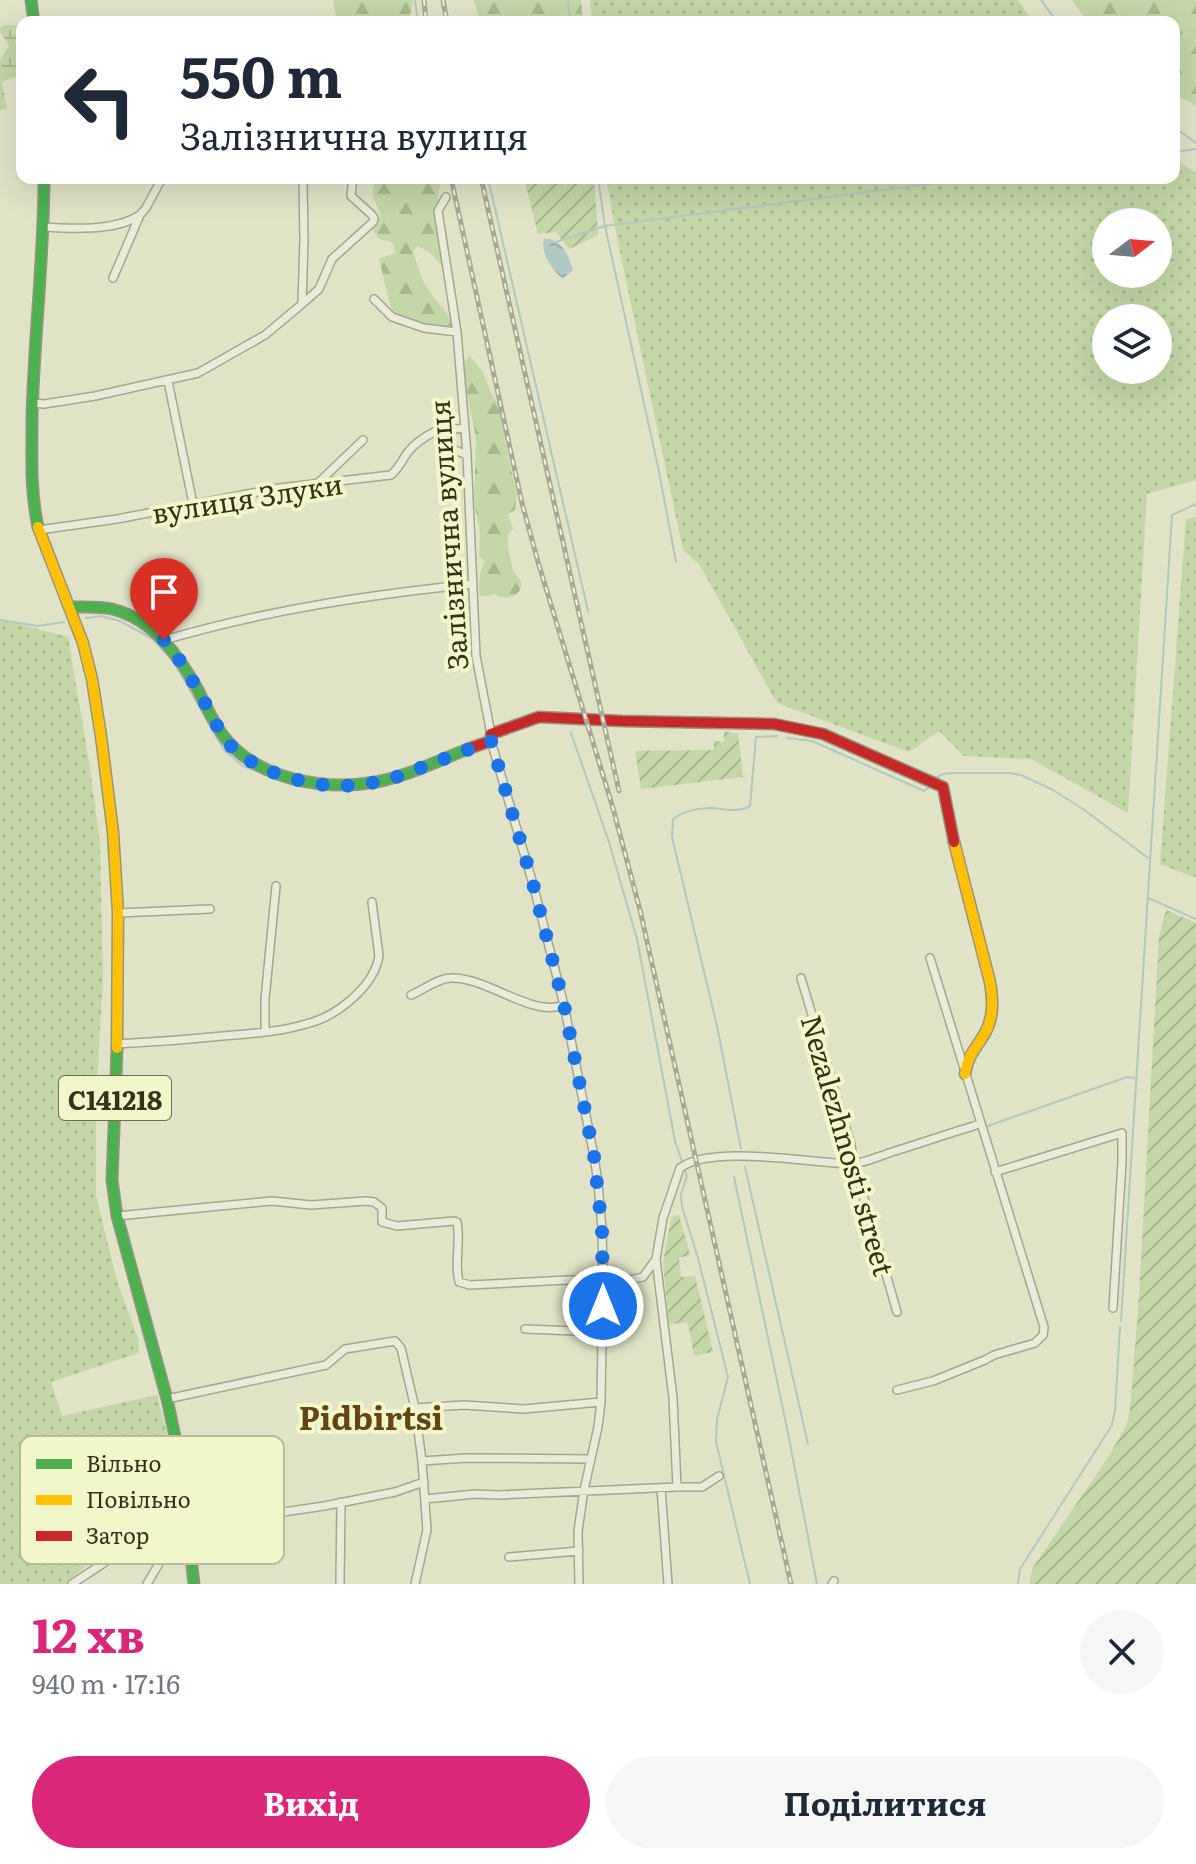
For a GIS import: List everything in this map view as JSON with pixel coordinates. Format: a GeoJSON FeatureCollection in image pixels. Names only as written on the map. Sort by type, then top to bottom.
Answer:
{"type":"FeatureCollection","features":[{"type":"Feature","properties":{"kind":"main road","name":"С141218"},"geometry":{"type":"LineString","coordinates":[[44,184],[33,403],[33,503],[39,530],[83,643],[92,679],[113,832],[118,913],[112,1180],[117,1216],[175,1436]]}},
{"type":"Feature","properties":{"kind":"main road"},"geometry":{"type":"LineString","coordinates":[[70,607],[119,611],[143,624],[178,656],[225,740],[258,766],[312,783],[336,786],[391,779],[539,717],[774,724],[823,734],[943,787],[957,859],[993,1001],[988,1030],[966,1058],[965,1074]]}},
{"type":"Feature","properties":{"kind":"main road","name":"С141218"},"geometry":{"type":"LineString","coordinates":[[192,1564],[194,1584]]}},
{"type":"Feature","properties":{"kind":"street"},"geometry":{"type":"LineString","coordinates":[[113,278],[140,215],[158,184]]}},
{"type":"Feature","properties":{"kind":"street"},"geometry":{"type":"LineString","coordinates":[[302,304],[303,184]]}},
{"type":"Feature","properties":{"kind":"street"},"geometry":{"type":"LineString","coordinates":[[33,403],[95,396],[198,373],[265,335],[319,289],[332,259],[373,222],[372,215],[351,196],[352,184]]}},
{"type":"Feature","properties":{"kind":"street","name":"Залізнична вулиця"},"geometry":{"type":"LineString","coordinates":[[446,197],[438,211],[457,332],[467,455],[476,656],[491,737],[564,1005],[594,1156],[602,1229],[601,1402],[578,1531],[579,1584]]}},
{"type":"Feature","properties":{"kind":"street"},"geometry":{"type":"LineString","coordinates":[[43,227],[91,227],[132,220],[140,215]]}},
{"type":"Feature","properties":{"kind":"street"},"geometry":{"type":"LineString","coordinates":[[374,299],[392,317],[424,328],[457,332]]}},
{"type":"Feature","properties":{"kind":"street"},"geometry":{"type":"LineString","coordinates":[[168,381],[193,504]]}},
{"type":"Feature","properties":{"kind":"street"},"geometry":{"type":"LineString","coordinates":[[436,431],[465,428]]}},
{"type":"Feature","properties":{"kind":"street"},"geometry":{"type":"LineString","coordinates":[[436,431],[450,448],[467,455]]}},
{"type":"Feature","properties":{"kind":"street","name":"вулиця Злуки"},"geometry":{"type":"LineString","coordinates":[[39,530],[117,519],[279,488],[391,475],[410,449],[436,431]]}},
{"type":"Feature","properties":{"kind":"street"},"geometry":{"type":"LineString","coordinates":[[317,483],[363,440]]}},
{"type":"Feature","properties":{"kind":"street"},"geometry":{"type":"LineString","coordinates":[[164,640],[216,624],[302,606],[473,584]]}},
{"type":"Feature","properties":{"kind":"street"},"geometry":{"type":"LineString","coordinates":[[265,1032],[265,999],[276,886]]}},
{"type":"Feature","properties":{"kind":"street"},"geometry":{"type":"LineString","coordinates":[[117,1044],[265,1032],[309,1024],[339,1009],[359,993],[377,964],[379,956],[372,902]]}},
{"type":"Feature","properties":{"kind":"street"},"geometry":{"type":"LineString","coordinates":[[118,913],[210,909]]}},
{"type":"Feature","properties":{"kind":"street"},"geometry":{"type":"LineString","coordinates":[[897,1390],[933,1381],[994,1355],[1035,1343],[1043,1335],[1044,1327],[930,958]]}},
{"type":"Feature","properties":{"kind":"street"},"geometry":{"type":"LineString","coordinates":[[411,995],[447,977],[480,983],[538,1007],[564,1005]]}},
{"type":"Feature","properties":{"kind":"street","name":"Nezalezhnosti street"},"geometry":{"type":"LineString","coordinates":[[801,978],[897,1312]]}},
{"type":"Feature","properties":{"kind":"street"},"geometry":{"type":"LineString","coordinates":[[677,1487],[673,1398],[656,1259],[663,1218],[683,1165],[703,1159],[744,1157],[854,1164],[980,1124]]}},
{"type":"Feature","properties":{"kind":"street"},"geometry":{"type":"LineString","coordinates":[[995,1172],[1122,1133],[1113,1308]]}},
{"type":"Feature","properties":{"kind":"street"},"geometry":{"type":"LineString","coordinates":[[117,1216],[272,1201],[311,1205],[374,1202],[382,1208],[382,1222],[397,1226],[457,1222],[457,1275],[459,1282],[470,1285],[630,1280],[643,1277],[656,1259]]}},
{"type":"Feature","properties":{"kind":"street"},"geometry":{"type":"LineString","coordinates":[[525,1329],[602,1332]]}},
{"type":"Feature","properties":{"kind":"street"},"geometry":{"type":"LineString","coordinates":[[167,1399],[326,1365],[345,1349],[395,1341],[401,1348],[415,1408],[424,1482],[427,1530],[415,1584]]}},
{"type":"Feature","properties":{"kind":"street"},"geometry":{"type":"LineString","coordinates":[[415,1408],[464,1405],[524,1409],[601,1402]]}},
{"type":"Feature","properties":{"kind":"street"},"geometry":{"type":"LineString","coordinates":[[422,1461],[467,1458],[591,1459]]}},
{"type":"Feature","properties":{"kind":"street"},"geometry":{"type":"LineString","coordinates":[[425,1499],[475,1494],[702,1487],[719,1476]]}},
{"type":"Feature","properties":{"kind":"street"},"geometry":{"type":"LineString","coordinates":[[284,1511],[395,1492],[424,1482]]}},
{"type":"Feature","properties":{"kind":"street"},"geometry":{"type":"LineString","coordinates":[[661,1488],[668,1584]]}},
{"type":"Feature","properties":{"kind":"street"},"geometry":{"type":"LineString","coordinates":[[340,1584],[341,1502]]}},
{"type":"Feature","properties":{"kind":"street"},"geometry":{"type":"LineString","coordinates":[[509,1557],[579,1551]]}},
{"type":"Feature","properties":{"kind":"street"},"geometry":{"type":"LineString","coordinates":[[72,1584],[103,1564]]}},
{"type":"Feature","properties":{"kind":"street"},"geometry":{"type":"LineString","coordinates":[[147,1584],[159,1564]]}},
{"type":"Feature","properties":{"kind":"green space"},"geometry":{"type":"Polygon","coordinates":[[[333,0],[413,0],[410,16],[336,16],[333,0]]]}},
{"type":"Feature","properties":{"kind":"green space"},"geometry":{"type":"Polygon","coordinates":[[[474,0],[581,0],[582,16],[478,16],[474,0]]]}},
{"type":"Feature","properties":{"kind":"green space"},"geometry":{"type":"Polygon","coordinates":[[[590,0],[1018,0],[1029,16],[591,16],[590,0]]]}},
{"type":"Feature","properties":{"kind":"green space"},"geometry":{"type":"Polygon","coordinates":[[[1072,0],[1196,0],[1196,105],[1180,98],[1180,16],[1084,16],[1072,0]]]}},
{"type":"Feature","properties":{"kind":"green space"},"geometry":{"type":"Polygon","coordinates":[[[16,25],[16,76],[2,82],[7,109],[0,110],[0,60],[9,46],[0,28],[16,25]]]}},
{"type":"Feature","properties":{"kind":"green space"},"geometry":{"type":"Polygon","coordinates":[[[1180,162],[1196,173],[1196,480],[1147,494],[1128,813],[1031,759],[964,756],[939,731],[909,752],[777,703],[699,564],[683,550],[607,184],[1180,184],[1180,162]]]}},
{"type":"Feature","properties":{"kind":"green space"},"geometry":{"type":"Polygon","coordinates":[[[374,184],[440,184],[434,219],[444,265],[418,246],[413,251],[425,283],[448,316],[453,330],[433,328],[394,315],[379,259],[395,253],[394,244],[379,238],[373,228],[381,215],[373,190],[374,184]]]}},
{"type":"Feature","properties":{"kind":"green space"},"geometry":{"type":"Polygon","coordinates":[[[526,184],[594,184],[598,235],[569,249],[556,232],[538,234],[526,184]]]}},
{"type":"Feature","properties":{"kind":"green space"},"geometry":{"type":"Polygon","coordinates":[[[469,355],[483,372],[499,405],[517,496],[515,510],[508,514],[513,529],[508,535],[508,549],[513,571],[522,583],[518,592],[508,598],[494,594],[480,596],[481,570],[485,561],[479,556],[480,531],[474,502],[476,437],[464,364],[469,355]]]}},
{"type":"Feature","properties":{"kind":"green space"},"geometry":{"type":"Polygon","coordinates":[[[1196,517],[1196,878],[1160,864],[1186,519],[1196,517]]]}},
{"type":"Feature","properties":{"kind":"green space"},"geometry":{"type":"Polygon","coordinates":[[[0,619],[68,637],[100,843],[103,978],[96,1099],[96,1195],[117,1281],[138,1338],[139,1353],[51,1382],[62,1416],[157,1395],[168,1436],[20,1436],[20,1564],[89,1564],[66,1584],[0,1584],[0,619]]]}},
{"type":"Feature","properties":{"kind":"green space"},"geometry":{"type":"Polygon","coordinates":[[[724,731],[738,734],[743,777],[641,789],[635,751],[714,750],[714,741],[724,742],[724,731]]]}},
{"type":"Feature","properties":{"kind":"green space"},"geometry":{"type":"Polygon","coordinates":[[[1166,910],[1196,923],[1196,1584],[1030,1584],[1034,1566],[1107,1459],[1126,1426],[1130,1411],[1159,937],[1166,910]]]}},
{"type":"Feature","properties":{"kind":"green space"},"geometry":{"type":"Polygon","coordinates":[[[679,1215],[690,1255],[679,1258],[681,1277],[695,1276],[713,1352],[694,1356],[688,1323],[669,1324],[663,1261],[672,1216],[679,1215]]]}},
{"type":"Feature","properties":{"kind":"water"},"geometry":{"type":"Polygon","coordinates":[[[544,239],[560,244],[566,253],[573,270],[563,279],[548,261],[544,239]]]}},
{"type":"Feature","properties":{"kind":"waterway"},"geometry":{"type":"LineString","coordinates":[[415,0],[417,16]]}},
{"type":"Feature","properties":{"kind":"waterway"},"geometry":{"type":"LineString","coordinates":[[568,0],[569,16]]}},
{"type":"Feature","properties":{"kind":"waterway"},"geometry":{"type":"LineString","coordinates":[[1041,0],[1053,16]]}},
{"type":"Feature","properties":{"kind":"waterway"},"geometry":{"type":"LineString","coordinates":[[1180,131],[1196,143]]}},
{"type":"Feature","properties":{"kind":"waterway"},"geometry":{"type":"LineString","coordinates":[[1180,151],[1196,149]]}},
{"type":"Feature","properties":{"kind":"waterway"},"geometry":{"type":"LineString","coordinates":[[489,184],[588,611]]}},
{"type":"Feature","properties":{"kind":"waterway"},"geometry":{"type":"LineString","coordinates":[[599,184],[676,562]]}},
{"type":"Feature","properties":{"kind":"waterway"},"geometry":{"type":"LineString","coordinates":[[556,242],[605,226],[929,184]]}},
{"type":"Feature","properties":{"kind":"waterway"},"geometry":{"type":"LineString","coordinates":[[1121,1321],[1172,515],[1196,504]]}},
{"type":"Feature","properties":{"kind":"waterway"},"geometry":{"type":"LineString","coordinates":[[86,618],[101,616],[120,621],[153,639],[175,664],[224,750],[243,766],[281,780]]}},
{"type":"Feature","properties":{"kind":"waterway"},"geometry":{"type":"LineString","coordinates":[[0,620],[38,626],[64,622]]}},
{"type":"Feature","properties":{"kind":"waterway"},"geometry":{"type":"LineString","coordinates":[[571,733],[608,839],[637,939],[675,1141],[683,1164]]}},
{"type":"Feature","properties":{"kind":"waterway"},"geometry":{"type":"LineString","coordinates":[[741,1149],[717,1026],[672,837],[673,819],[696,809],[736,810],[750,806],[756,737],[777,736]]}},
{"type":"Feature","properties":{"kind":"waterway"},"geometry":{"type":"LineString","coordinates":[[787,738],[812,741],[924,791],[929,787]]}},
{"type":"Feature","properties":{"kind":"waterway"},"geometry":{"type":"LineString","coordinates":[[936,778],[953,773],[1021,775],[1083,809],[1148,858]]}},
{"type":"Feature","properties":{"kind":"waterway"},"geometry":{"type":"LineString","coordinates":[[291,783],[336,790]]}},
{"type":"Feature","properties":{"kind":"waterway"},"geometry":{"type":"LineString","coordinates":[[1148,898],[1196,919]]}},
{"type":"Feature","properties":{"kind":"waterway"},"geometry":{"type":"LineString","coordinates":[[988,1126],[1127,1077],[1134,1078]]}},
{"type":"Feature","properties":{"kind":"waterway"},"geometry":{"type":"LineString","coordinates":[[745,1167],[808,1444]]}},
{"type":"Feature","properties":{"kind":"waterway"},"geometry":{"type":"LineString","coordinates":[[685,1170],[687,1176],[681,1194],[682,1207],[728,1377],[717,1419],[716,1442],[750,1584]]}},
{"type":"Feature","properties":{"kind":"waterway"},"geometry":{"type":"LineString","coordinates":[[734,1177],[817,1584]]}},
{"type":"Feature","properties":{"kind":"waterway"},"geometry":{"type":"LineString","coordinates":[[1018,1584],[1020,1569],[1112,1425],[1120,1327]]}},
{"type":"Feature","properties":{"kind":"railway"},"geometry":{"type":"LineString","coordinates":[[424,0],[425,16]]}},
{"type":"Feature","properties":{"kind":"railway"},"geometry":{"type":"LineString","coordinates":[[443,0],[446,16]]}},
{"type":"Feature","properties":{"kind":"railway"},"geometry":{"type":"LineString","coordinates":[[452,184],[522,503],[613,808],[640,910],[791,1584]]}},
{"type":"Feature","properties":{"kind":"railway"},"geometry":{"type":"LineString","coordinates":[[482,184],[619,791]]}},
{"type":"Feature","properties":{"kind":"traffic: fast"},"geometry":{"type":"LineString","coordinates":[[31,0],[33,16]]}},
{"type":"Feature","properties":{"kind":"traffic: fast"},"geometry":{"type":"LineString","coordinates":[[38,527],[33,486],[32,417],[44,184]]}},
{"type":"Feature","properties":{"kind":"traffic: fast"},"geometry":{"type":"LineString","coordinates":[[70,607],[112,609],[127,614],[152,630],[182,664],[225,738],[239,752],[274,773],[336,785],[376,782],[473,747]]}},
{"type":"Feature","properties":{"kind":"traffic: fast"},"geometry":{"type":"LineString","coordinates":[[117,1048],[112,1180],[117,1216],[175,1436]]}},
{"type":"Feature","properties":{"kind":"traffic: fast"},"geometry":{"type":"LineString","coordinates":[[192,1564],[194,1584]]}},
{"type":"Feature","properties":{"kind":"traffic: slow"},"geometry":{"type":"LineString","coordinates":[[38,527],[83,643],[101,736],[113,832],[118,913],[117,1048]]}},
{"type":"Feature","properties":{"kind":"traffic: slow"},"geometry":{"type":"LineString","coordinates":[[954,842],[990,982],[992,1002],[988,1027],[970,1056],[965,1074]]}},
{"type":"Feature","properties":{"kind":"traffic: jam"},"geometry":{"type":"LineString","coordinates":[[473,747],[491,741],[491,734],[539,717],[774,724],[823,734],[943,787],[954,842]]}},
{"type":"Feature","properties":{"kind":"district","name":"Pidbirtsi"},"geometry":{"type":"Point","coordinates":[371,1416]}},
{"type":"Feature","properties":{"kind":"route"},"geometry":{"type":"LineString","coordinates":[[164,640],[178,656],[225,740],[258,766],[279,774],[336,786],[374,783],[491,741],[564,1005],[594,1156],[602,1229],[603,1306]]}}]}
